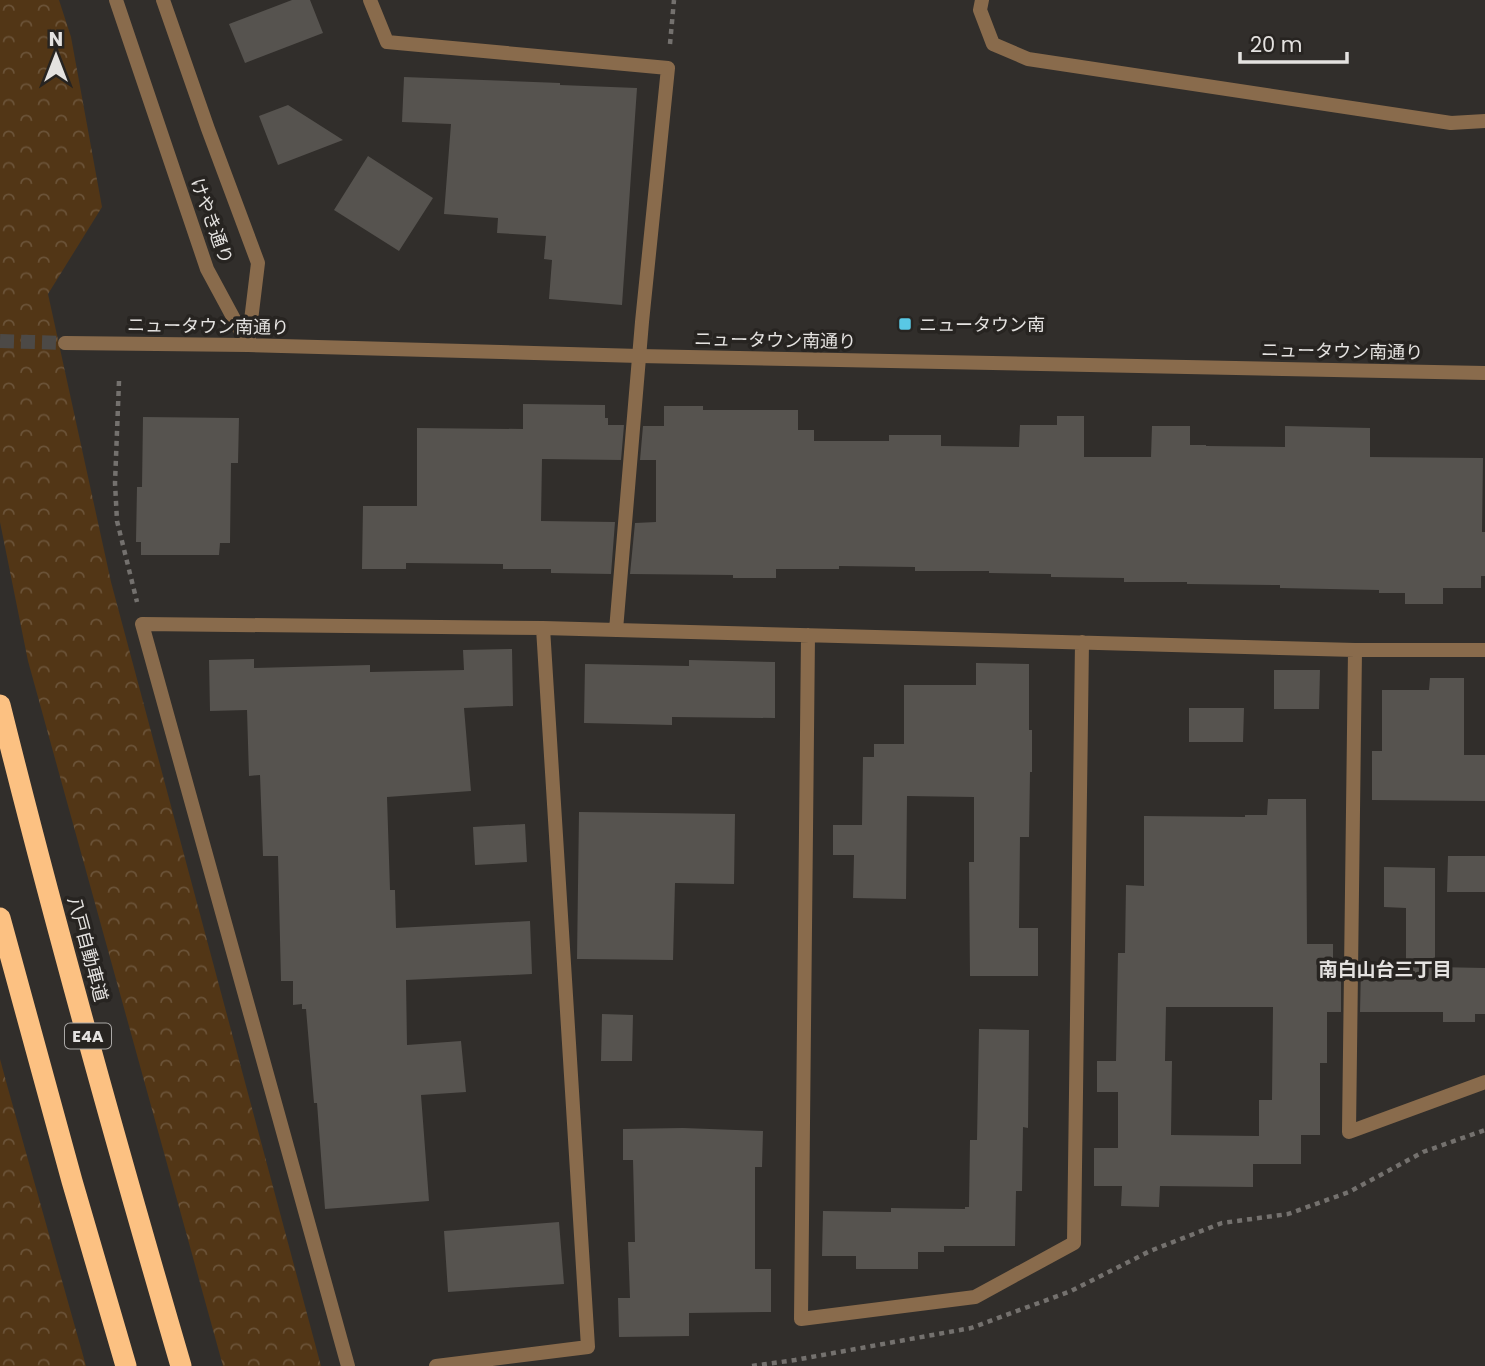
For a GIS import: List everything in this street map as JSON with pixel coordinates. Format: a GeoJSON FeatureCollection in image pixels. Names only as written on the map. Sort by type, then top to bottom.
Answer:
{"type":"FeatureCollection","features":[{"type":"Feature","properties":{"kind":"highway","name":"八戸自動車道"},"geometry":{"type":"LineString","coordinates":[[0,705],[27,815],[181,1366]]}},
{"type":"Feature","properties":{"kind":"highway"},"geometry":{"type":"LineString","coordinates":[[0,918],[126,1366]]}},
{"type":"Feature","properties":{"kind":"street","name":"けやき通り"},"geometry":{"type":"LineString","coordinates":[[116,0],[207,269],[248,345]]}},
{"type":"Feature","properties":{"kind":"street","name":"けやき通り"},"geometry":{"type":"LineString","coordinates":[[163,0],[258,263],[248,345]]}},
{"type":"Feature","properties":{"kind":"street"},"geometry":{"type":"LineString","coordinates":[[370,0],[387,42],[668,68],[639,356],[616,630]]}},
{"type":"Feature","properties":{"kind":"street"},"geometry":{"type":"LineString","coordinates":[[982,0],[980,10],[993,44],[1028,59],[1451,123],[1485,121]]}},
{"type":"Feature","properties":{"kind":"street","name":"ニュータウン南通り"},"geometry":{"type":"LineString","coordinates":[[65,342],[1485,373]]}},
{"type":"Feature","properties":{"kind":"street"},"geometry":{"type":"LineString","coordinates":[[348,1366],[142,624],[543,628],[1355,650],[1485,650]]}},
{"type":"Feature","properties":{"kind":"street"},"geometry":{"type":"LineString","coordinates":[[436,1366],[588,1347],[543,628]]}},
{"type":"Feature","properties":{"kind":"street"},"geometry":{"type":"LineString","coordinates":[[807,635],[801,1319],[975,1297],[1074,1243],[1082,642]]}},
{"type":"Feature","properties":{"kind":"street"},"geometry":{"type":"LineString","coordinates":[[1355,650],[1349,1132],[1485,1082]]}},
{"type":"Feature","properties":{"kind":"path"},"geometry":{"type":"LineString","coordinates":[[668,68],[674,0]]}},
{"type":"Feature","properties":{"kind":"path"},"geometry":{"type":"LineString","coordinates":[[119,381],[115,482],[117,521],[142,624]]}},
{"type":"Feature","properties":{"kind":"path"},"geometry":{"type":"LineString","coordinates":[[752,1366],[971,1328],[1070,1291],[1150,1251],[1222,1223],[1288,1214],[1349,1192],[1423,1152],[1485,1130]]}},
{"type":"Feature","properties":{"kind":"green space"},"geometry":{"type":"Polygon","coordinates":[[[0,0],[59,0],[71,37],[102,207],[48,294],[111,582],[321,1366],[223,1366],[28,661],[0,522],[0,0]]]}},
{"type":"Feature","properties":{"kind":"green space"},"geometry":{"type":"Polygon","coordinates":[[[0,1059],[7,1085],[86,1366],[0,1366],[0,1059]]]}},
{"type":"Feature","properties":{"kind":"building"},"geometry":{"type":"Polygon","coordinates":[[[292,0],[310,0],[323,33],[245,63],[229,24],[292,0]]]}},
{"type":"Feature","properties":{"kind":"building"},"geometry":{"type":"Polygon","coordinates":[[[404,77],[637,88],[622,305],[549,299],[552,260],[544,259],[546,236],[497,233],[498,218],[444,214],[451,124],[402,122],[404,77]]]}},
{"type":"Feature","properties":{"kind":"building"},"geometry":{"type":"Polygon","coordinates":[[[288,105],[343,140],[278,165],[259,116],[288,105]]]}},
{"type":"Feature","properties":{"kind":"building"},"geometry":{"type":"Polygon","coordinates":[[[368,156],[433,198],[399,251],[334,210],[368,156]]]}},
{"type":"Feature","properties":{"kind":"building"},"geometry":{"type":"Polygon","coordinates":[[[523,404],[605,405],[608,425],[624,425],[621,460],[542,459],[541,521],[615,522],[611,574],[551,573],[551,569],[503,569],[503,564],[406,563],[406,569],[362,569],[363,506],[417,506],[417,428],[523,429],[523,404]]]}},
{"type":"Feature","properties":{"kind":"building"},"geometry":{"type":"Polygon","coordinates":[[[664,406],[703,406],[703,410],[798,410],[798,430],[814,430],[814,441],[889,441],[889,435],[941,435],[941,446],[1019,447],[1020,425],[1057,425],[1057,416],[1084,416],[1084,457],[1151,457],[1152,426],[1190,426],[1190,445],[1285,447],[1285,426],[1370,428],[1370,457],[1483,458],[1482,532],[1485,532],[1485,576],[1481,576],[1481,588],[1443,588],[1443,604],[1405,604],[1405,593],[1379,593],[1379,590],[1124,582],[1124,578],[1051,577],[1051,574],[915,571],[915,567],[776,569],[776,578],[630,574],[635,523],[656,522],[656,460],[640,460],[643,426],[664,426],[664,406]]]}},
{"type":"Feature","properties":{"kind":"building"},"geometry":{"type":"Polygon","coordinates":[[[143,417],[239,418],[238,463],[231,463],[230,543],[220,543],[219,555],[141,555],[141,542],[136,542],[137,487],[142,487],[143,417]]]}},
{"type":"Feature","properties":{"kind":"building"},"geometry":{"type":"Polygon","coordinates":[[[512,649],[513,706],[464,708],[471,791],[387,797],[390,890],[395,890],[396,928],[530,921],[532,974],[406,980],[407,1045],[461,1041],[466,1092],[421,1095],[429,1201],[325,1209],[306,1009],[302,1009],[302,1004],[293,1005],[293,981],[281,981],[278,856],[263,856],[260,775],[249,776],[247,710],[210,711],[209,660],[254,659],[254,668],[370,665],[370,672],[464,670],[463,650],[512,649]]]}},
{"type":"Feature","properties":{"kind":"building"},"geometry":{"type":"Polygon","coordinates":[[[689,660],[775,662],[775,718],[672,717],[672,725],[584,723],[585,664],[689,666],[689,660]]]}},
{"type":"Feature","properties":{"kind":"building"},"geometry":{"type":"Polygon","coordinates":[[[976,663],[1029,664],[1032,772],[1029,837],[1020,837],[1019,928],[1038,928],[1038,976],[970,976],[969,862],[974,862],[974,797],[907,796],[906,899],[853,898],[854,855],[833,855],[833,825],[862,825],[863,757],[874,757],[874,744],[904,744],[904,685],[976,685],[976,663]]]}},
{"type":"Feature","properties":{"kind":"building"},"geometry":{"type":"Polygon","coordinates":[[[1274,670],[1320,670],[1319,709],[1274,709],[1274,670]]]}},
{"type":"Feature","properties":{"kind":"building"},"geometry":{"type":"Polygon","coordinates":[[[1430,678],[1464,678],[1464,755],[1485,755],[1485,801],[1372,800],[1372,751],[1382,751],[1382,690],[1429,690],[1430,678]]]}},
{"type":"Feature","properties":{"kind":"building"},"geometry":{"type":"Polygon","coordinates":[[[1189,708],[1244,708],[1243,742],[1189,742],[1189,708]]]}},
{"type":"Feature","properties":{"kind":"building"},"geometry":{"type":"Polygon","coordinates":[[[1268,799],[1306,799],[1307,944],[1333,944],[1333,967],[1341,967],[1341,1012],[1327,1012],[1327,1063],[1320,1063],[1320,1135],[1301,1135],[1301,1164],[1253,1164],[1253,1187],[1160,1186],[1159,1207],[1121,1206],[1122,1186],[1094,1186],[1094,1148],[1118,1148],[1118,1092],[1097,1092],[1097,1061],[1116,1061],[1118,953],[1125,953],[1126,885],[1144,886],[1144,816],[1267,815],[1268,799]],[[1166,1007],[1165,1061],[1172,1061],[1171,1135],[1259,1136],[1259,1100],[1272,1100],[1273,1007],[1166,1007]]]}},
{"type":"Feature","properties":{"kind":"building"},"geometry":{"type":"Polygon","coordinates":[[[579,812],[735,814],[734,884],[675,883],[673,960],[577,959],[579,812]]]}},
{"type":"Feature","properties":{"kind":"building"},"geometry":{"type":"Polygon","coordinates":[[[525,824],[527,862],[475,865],[473,827],[525,824]]]}},
{"type":"Feature","properties":{"kind":"building"},"geometry":{"type":"Polygon","coordinates":[[[1448,856],[1485,856],[1485,892],[1447,892],[1448,856]]]}},
{"type":"Feature","properties":{"kind":"building"},"geometry":{"type":"Polygon","coordinates":[[[1384,867],[1435,868],[1435,967],[1485,968],[1485,1014],[1475,1014],[1475,1022],[1443,1022],[1443,1012],[1360,1012],[1361,967],[1406,968],[1406,908],[1384,907],[1384,867]]]}},
{"type":"Feature","properties":{"kind":"building"},"geometry":{"type":"Polygon","coordinates":[[[602,1014],[633,1015],[632,1061],[601,1061],[602,1014]]]}},
{"type":"Feature","properties":{"kind":"building"},"geometry":{"type":"Polygon","coordinates":[[[979,1029],[1029,1030],[1028,1128],[1023,1127],[1022,1191],[1016,1191],[1015,1246],[944,1246],[944,1252],[918,1252],[918,1269],[856,1269],[856,1256],[822,1256],[823,1211],[891,1212],[891,1208],[969,1207],[970,1140],[977,1140],[979,1029]]]}},
{"type":"Feature","properties":{"kind":"building"},"geometry":{"type":"Polygon","coordinates":[[[623,1129],[763,1131],[762,1167],[755,1167],[755,1269],[771,1269],[771,1312],[689,1313],[689,1336],[619,1337],[618,1298],[630,1298],[628,1242],[635,1242],[633,1160],[623,1160],[623,1129]]]}},
{"type":"Feature","properties":{"kind":"building"},"geometry":{"type":"Polygon","coordinates":[[[559,1222],[564,1284],[448,1292],[444,1231],[559,1222]]]}},
{"type":"Feature","properties":{"kind":"tunnel"},"geometry":{"type":"LineString","coordinates":[[0,341],[65,343]]}},
{"type":"Feature","properties":{"kind":"place","name":"ニュータウン南"},"geometry":{"type":"Point","coordinates":[905,324]}},
{"type":"Feature","properties":{"kind":"district","name":"南白山台三丁目"},"geometry":{"type":"Point","coordinates":[1385,969]}}]}
